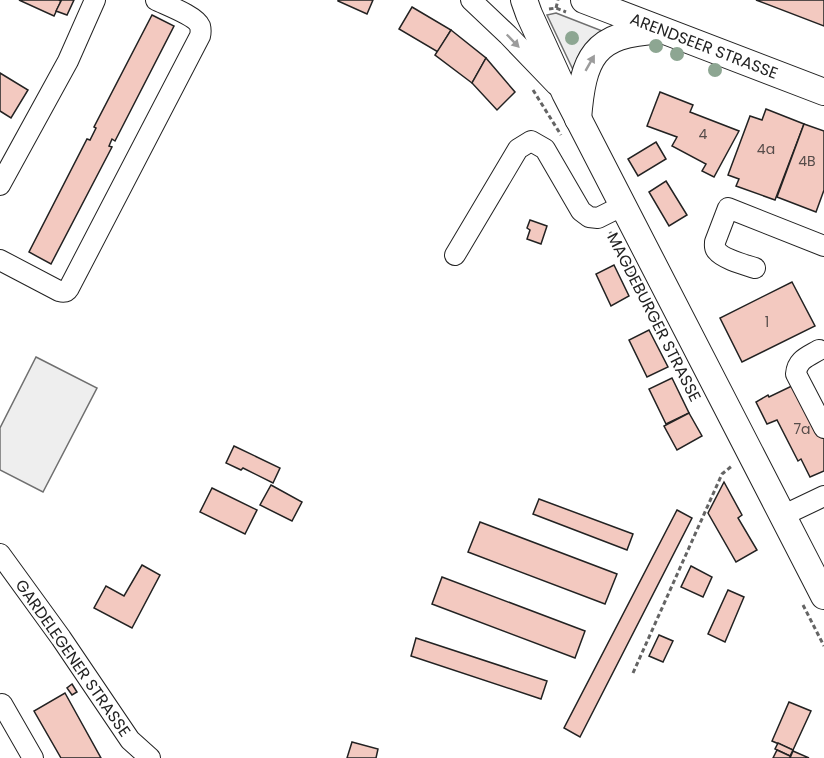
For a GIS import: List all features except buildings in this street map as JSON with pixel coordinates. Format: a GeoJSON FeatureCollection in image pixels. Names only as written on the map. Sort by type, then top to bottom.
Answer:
{"type":"FeatureCollection","features":[{"type":"Feature","properties":{"kind":"main road","name":"MAGDEBURGER STRASSE"},"geometry":{"type":"LineString","coordinates":[[524,0],[565,93],[570,129],[612,211],[750,453],[782,516],[813,600]]}},
{"type":"Feature","properties":{"kind":"main road","name":"ARENDSEER STRASSE"},"geometry":{"type":"LineString","coordinates":[[584,0],[824,92]]}},
{"type":"Feature","properties":{"kind":"main road"},"geometry":{"type":"LineString","coordinates":[[570,129],[584,73],[589,61],[597,51],[616,37],[640,32],[666,31]]}},
{"type":"Feature","properties":{"kind":"street"},"geometry":{"type":"LineString","coordinates":[[0,185],[68,61],[95,0]]}},
{"type":"Feature","properties":{"kind":"street"},"geometry":{"type":"LineString","coordinates":[[0,260],[59,291],[68,291],[200,36],[201,29],[198,23],[156,0]]}},
{"type":"Feature","properties":{"kind":"street"},"geometry":{"type":"LineString","coordinates":[[471,0],[565,93]]}},
{"type":"Feature","properties":{"kind":"street"},"geometry":{"type":"LineString","coordinates":[[454,255],[518,149],[531,141],[544,148],[580,211],[589,217],[598,218],[612,211]]}},
{"type":"Feature","properties":{"kind":"street"},"geometry":{"type":"LineString","coordinates":[[755,268],[723,256],[715,248],[715,242],[728,208],[824,246]]}},
{"type":"Feature","properties":{"kind":"street"},"geometry":{"type":"LineString","coordinates":[[819,350],[800,361],[796,366],[796,374],[824,428]]}},
{"type":"Feature","properties":{"kind":"street"},"geometry":{"type":"LineString","coordinates":[[782,516],[824,496]]}},
{"type":"Feature","properties":{"kind":"street","name":"GARDELEGENER STRASSE"},"geometry":{"type":"LineString","coordinates":[[0,554],[62,638],[130,740],[150,758]]}},
{"type":"Feature","properties":{"kind":"street"},"geometry":{"type":"LineString","coordinates":[[0,705],[2,704],[33,758]]}},
{"type":"Feature","properties":{"kind":"path"},"geometry":{"type":"LineString","coordinates":[[555,8],[558,0]]}},
{"type":"Feature","properties":{"kind":"path"},"geometry":{"type":"LineString","coordinates":[[530,85],[570,129]]}},
{"type":"Feature","properties":{"kind":"path","name":"MAGDEBURGER STRASSE"},"geometry":{"type":"LineString","coordinates":[[612,211],[645,299]]}},
{"type":"Feature","properties":{"kind":"path"},"geometry":{"type":"LineString","coordinates":[[633,673],[722,474],[750,453]]}},
{"type":"Feature","properties":{"kind":"path"},"geometry":{"type":"LineString","coordinates":[[813,600],[824,646]]}},
{"type":"Feature","properties":{"kind":"shaded area"},"geometry":{"type":"Polygon","coordinates":[[[556,13],[610,34],[575,74],[547,15],[556,13]]]}},
{"type":"Feature","properties":{"kind":"shaded area"},"geometry":{"type":"Polygon","coordinates":[[[36,357],[97,388],[43,492],[0,470],[0,428],[36,357]]]}}]}
